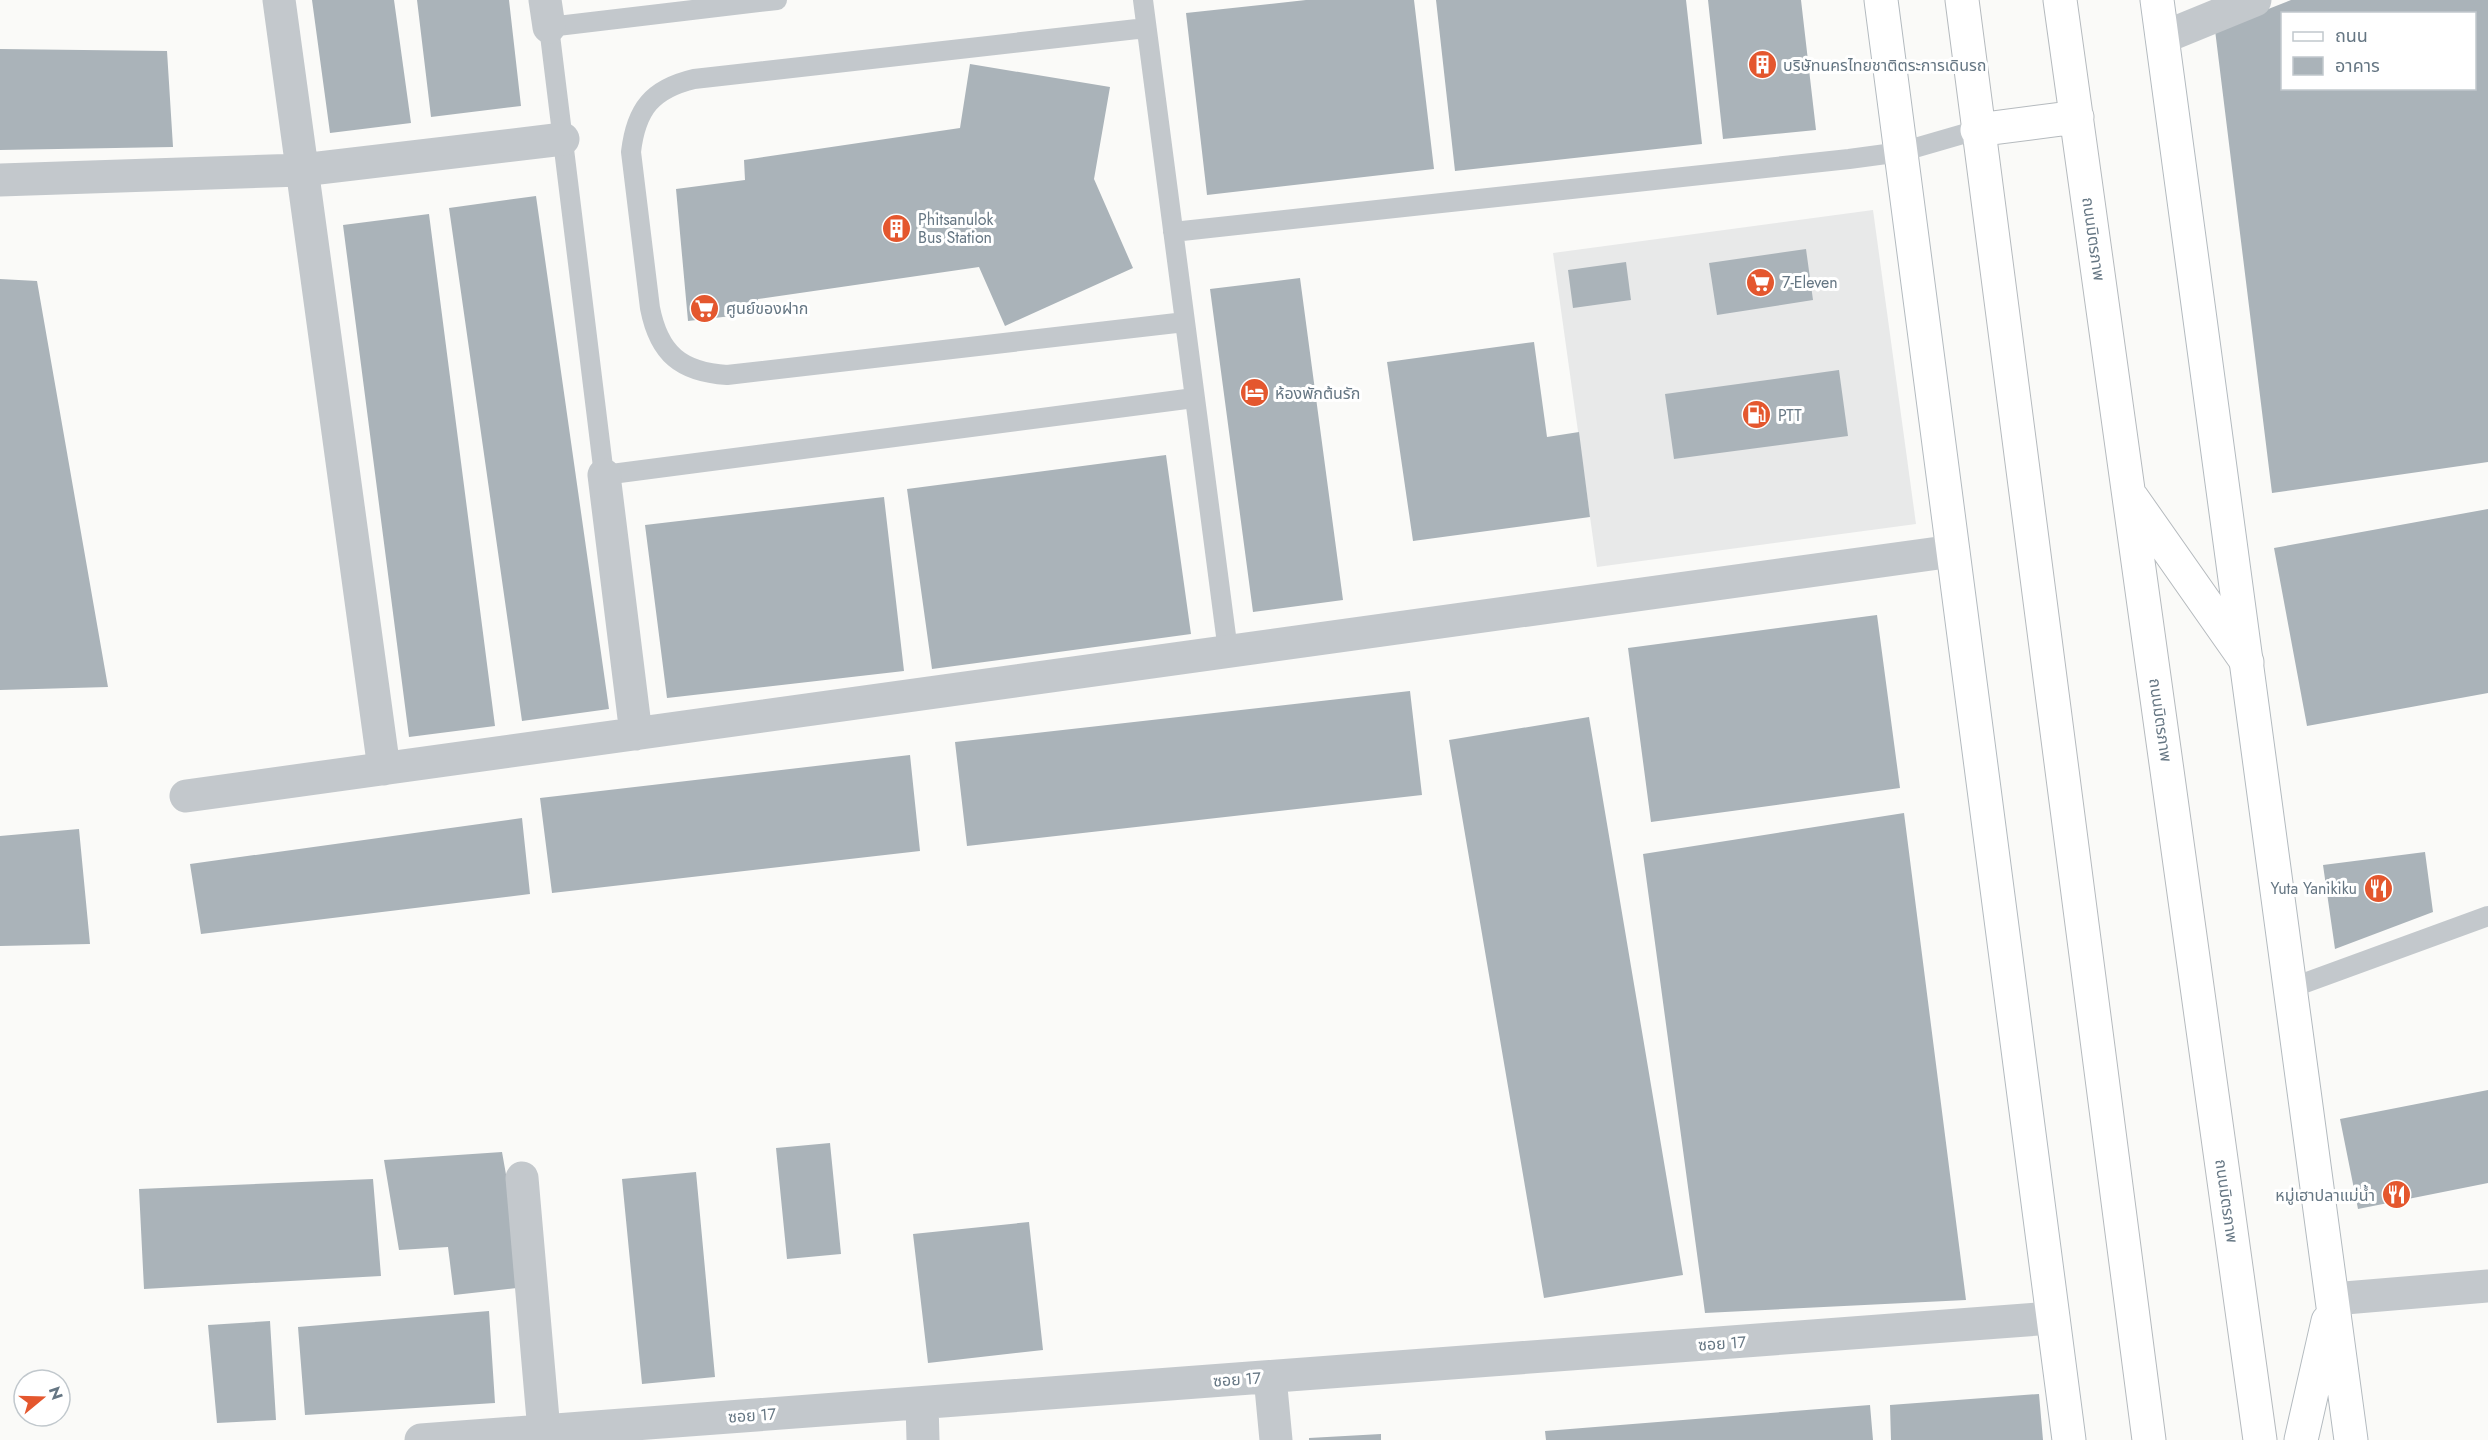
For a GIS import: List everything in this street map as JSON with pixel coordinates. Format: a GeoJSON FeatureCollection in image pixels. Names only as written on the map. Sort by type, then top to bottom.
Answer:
{"type":"FeatureCollection","features":[{"type":"Feature","properties":{"kind":"main road"},"geometry":{"type":"LineString","coordinates":[[1881,0],[2069,1440]]}},
{"type":"Feature","properties":{"kind":"main road"},"geometry":{"type":"LineString","coordinates":[[1962,0],[1977,130],[2149,1440]]}},
{"type":"Feature","properties":{"kind":"main road","name":"ถนนมิตรภาพ"},"geometry":{"type":"LineString","coordinates":[[2060,0],[2260,1440]]}},
{"type":"Feature","properties":{"kind":"main road"},"geometry":{"type":"LineString","coordinates":[[2157,0],[2351,1440]]}},
{"type":"Feature","properties":{"kind":"main road"},"geometry":{"type":"LineString","coordinates":[[1977,130],[2077,117]]}},
{"type":"Feature","properties":{"kind":"main road"},"geometry":{"type":"LineString","coordinates":[[2129,494],[2247,662]]}},
{"type":"Feature","properties":{"kind":"main road"},"geometry":{"type":"LineString","coordinates":[[2301,1440],[2333,1299]]}},
{"type":"Feature","properties":{"kind":"street"},"geometry":{"type":"LineString","coordinates":[[279,0],[384,769]]}},
{"type":"Feature","properties":{"kind":"street"},"geometry":{"type":"LineString","coordinates":[[2162,38],[2255,0]]}},
{"type":"Feature","properties":{"kind":"street"},"geometry":{"type":"LineString","coordinates":[[0,180],[302,170],[563,139]]}},
{"type":"Feature","properties":{"kind":"street"},"geometry":{"type":"LineString","coordinates":[[604,475],[636,734]]}},
{"type":"Feature","properties":{"kind":"street"},"geometry":{"type":"LineString","coordinates":[[186,796],[1953,550]]}},
{"type":"Feature","properties":{"kind":"street"},"geometry":{"type":"LineString","coordinates":[[522,1178],[544,1431]]}},
{"type":"Feature","properties":{"kind":"street"},"geometry":{"type":"LineString","coordinates":[[2333,1299],[2488,1286]]}},
{"type":"Feature","properties":{"kind":"street","name":"ซอย 17"},"geometry":{"type":"LineString","coordinates":[[421,1440],[544,1431],[635,1432],[922,1403],[2053,1318]]}},
{"type":"Feature","properties":{"kind":"street"},"geometry":{"type":"LineString","coordinates":[[1270,1377],[1276,1440]]}},
{"type":"Feature","properties":{"kind":"street"},"geometry":{"type":"LineString","coordinates":[[922,1403],[923,1440]]}},
{"type":"Feature","properties":{"kind":"lane"},"geometry":{"type":"LineString","coordinates":[[777,0],[547,14],[604,475],[1194,398]]}},
{"type":"Feature","properties":{"kind":"lane"},"geometry":{"type":"LineString","coordinates":[[1143,0],[1228,651]]}},
{"type":"Feature","properties":{"kind":"lane"},"geometry":{"type":"LineString","coordinates":[[1146,28],[694,79],[674,84],[656,94],[642,111],[634,131],[632,152],[650,309],[655,330],[667,351],[684,365],[705,374],[727,375],[1185,322]]}},
{"type":"Feature","properties":{"kind":"lane"},"geometry":{"type":"LineString","coordinates":[[1173,232],[1849,159],[1901,152],[1977,130]]}},
{"type":"Feature","properties":{"kind":"lane"},"geometry":{"type":"LineString","coordinates":[[2291,987],[2488,916]]}},
{"type":"Feature","properties":{"kind":"shaded area"},"geometry":{"type":"Polygon","coordinates":[[[1873,210],[1916,524],[1597,567],[1553,253],[1873,210]]]}},
{"type":"Feature","properties":{"kind":"building"},"geometry":{"type":"Polygon","coordinates":[[[312,0],[394,0],[411,123],[330,133],[312,0]]]}},
{"type":"Feature","properties":{"kind":"building"},"geometry":{"type":"Polygon","coordinates":[[[417,0],[509,0],[521,106],[431,117],[417,0]]]}},
{"type":"Feature","properties":{"kind":"building"},"geometry":{"type":"Polygon","coordinates":[[[1306,0],[1414,0],[1434,169],[1207,195],[1186,13],[1306,0]]]}},
{"type":"Feature","properties":{"kind":"building"},"geometry":{"type":"Polygon","coordinates":[[[1436,0],[1686,0],[1702,144],[1455,171],[1436,0]]]}},
{"type":"Feature","properties":{"kind":"building","name":"บริษัทนครไทยชาติตระการเดินรถ"},"geometry":{"type":"Polygon","coordinates":[[[1708,0],[1801,0],[1816,130],[1723,139],[1708,0]]]}},
{"type":"Feature","properties":{"kind":"building"},"geometry":{"type":"Polygon","coordinates":[[[2291,0],[2488,0],[2488,462],[2272,493],[2215,30],[2291,0]]]}},
{"type":"Feature","properties":{"kind":"building"},"geometry":{"type":"Polygon","coordinates":[[[0,49],[167,51],[173,147],[0,150],[0,49]]]}},
{"type":"Feature","properties":{"kind":"building","name":"Phitsanulok Bus Station"},"geometry":{"type":"Polygon","coordinates":[[[970,64],[1110,87],[1094,179],[1133,268],[1005,326],[979,267],[758,299],[758,313],[688,321],[676,189],[745,180],[744,160],[960,128],[970,64]]]}},
{"type":"Feature","properties":{"kind":"building"},"geometry":{"type":"Polygon","coordinates":[[[536,196],[609,709],[522,721],[449,208],[536,196]]]}},
{"type":"Feature","properties":{"kind":"building"},"geometry":{"type":"Polygon","coordinates":[[[429,214],[495,726],[409,737],[343,225],[429,214]]]}},
{"type":"Feature","properties":{"kind":"building","name":"7-Eleven"},"geometry":{"type":"Polygon","coordinates":[[[1806,249],[1813,300],[1717,315],[1709,263],[1806,249]]]}},
{"type":"Feature","properties":{"kind":"building"},"geometry":{"type":"Polygon","coordinates":[[[1626,262],[1631,300],[1573,308],[1568,270],[1626,262]]]}},
{"type":"Feature","properties":{"kind":"building"},"geometry":{"type":"Polygon","coordinates":[[[1300,278],[1343,600],[1253,612],[1210,289],[1300,278]]]}},
{"type":"Feature","properties":{"kind":"building"},"geometry":{"type":"Polygon","coordinates":[[[0,279],[37,281],[108,687],[0,690],[0,279]]]}},
{"type":"Feature","properties":{"kind":"building"},"geometry":{"type":"Polygon","coordinates":[[[1534,342],[1547,437],[1579,432],[1590,517],[1413,541],[1387,362],[1534,342]]]}},
{"type":"Feature","properties":{"kind":"building","name":"PTT"},"geometry":{"type":"Polygon","coordinates":[[[1839,370],[1848,436],[1674,459],[1665,394],[1839,370]]]}},
{"type":"Feature","properties":{"kind":"building"},"geometry":{"type":"Polygon","coordinates":[[[1166,455],[1191,634],[932,669],[907,489],[1166,455]]]}},
{"type":"Feature","properties":{"kind":"building"},"geometry":{"type":"Polygon","coordinates":[[[884,497],[904,671],[667,698],[645,525],[884,497]]]}},
{"type":"Feature","properties":{"kind":"building"},"geometry":{"type":"Polygon","coordinates":[[[2488,509],[2488,693],[2307,726],[2274,548],[2488,509]]]}},
{"type":"Feature","properties":{"kind":"building"},"geometry":{"type":"Polygon","coordinates":[[[1877,615],[1900,788],[1651,822],[1628,648],[1877,615]]]}},
{"type":"Feature","properties":{"kind":"building"},"geometry":{"type":"Polygon","coordinates":[[[1410,691],[1422,795],[967,846],[955,742],[1410,691]]]}},
{"type":"Feature","properties":{"kind":"building"},"geometry":{"type":"Polygon","coordinates":[[[1589,717],[1683,1275],[1544,1298],[1449,740],[1589,717]]]}},
{"type":"Feature","properties":{"kind":"building"},"geometry":{"type":"Polygon","coordinates":[[[910,755],[920,851],[552,893],[540,798],[910,755]]]}},
{"type":"Feature","properties":{"kind":"building"},"geometry":{"type":"Polygon","coordinates":[[[1904,813],[1966,1300],[1705,1313],[1643,854],[1904,813]]]}},
{"type":"Feature","properties":{"kind":"building"},"geometry":{"type":"Polygon","coordinates":[[[522,818],[530,894],[201,934],[190,864],[522,818]]]}},
{"type":"Feature","properties":{"kind":"building"},"geometry":{"type":"Polygon","coordinates":[[[79,829],[90,944],[0,946],[0,836],[79,829]]]}},
{"type":"Feature","properties":{"kind":"building","name":"Yuta Yanikiku"},"geometry":{"type":"Polygon","coordinates":[[[2425,852],[2433,912],[2335,949],[2323,865],[2425,852]]]}},
{"type":"Feature","properties":{"kind":"building"},"geometry":{"type":"Polygon","coordinates":[[[2488,1090],[2488,1183],[2358,1209],[2340,1119],[2488,1090]]]}},
{"type":"Feature","properties":{"kind":"building"},"geometry":{"type":"Polygon","coordinates":[[[830,1143],[841,1254],[787,1259],[776,1148],[830,1143]]]}},
{"type":"Feature","properties":{"kind":"building"},"geometry":{"type":"Polygon","coordinates":[[[502,1152],[526,1287],[454,1295],[448,1247],[399,1250],[384,1160],[502,1152]]]}},
{"type":"Feature","properties":{"kind":"building"},"geometry":{"type":"Polygon","coordinates":[[[696,1172],[715,1377],[642,1384],[622,1179],[696,1172]]]}},
{"type":"Feature","properties":{"kind":"building"},"geometry":{"type":"Polygon","coordinates":[[[373,1179],[381,1276],[144,1289],[139,1189],[373,1179]]]}},
{"type":"Feature","properties":{"kind":"building"},"geometry":{"type":"Polygon","coordinates":[[[1029,1222],[1043,1350],[928,1363],[913,1234],[1029,1222]]]}},
{"type":"Feature","properties":{"kind":"building"},"geometry":{"type":"Polygon","coordinates":[[[489,1311],[495,1403],[305,1415],[298,1327],[489,1311]]]}},
{"type":"Feature","properties":{"kind":"building"},"geometry":{"type":"Polygon","coordinates":[[[270,1321],[276,1420],[217,1423],[208,1325],[270,1321]]]}},
{"type":"Feature","properties":{"kind":"building"},"geometry":{"type":"Polygon","coordinates":[[[2039,1394],[2043,1440],[1891,1440],[1890,1405],[2039,1394]]]}},
{"type":"Feature","properties":{"kind":"building"},"geometry":{"type":"Polygon","coordinates":[[[1870,1405],[1873,1440],[1546,1440],[1545,1431],[1870,1405]]]}},
{"type":"Feature","properties":{"kind":"building"},"geometry":{"type":"Polygon","coordinates":[[[1381,1434],[1381,1440],[1309,1440],[1309,1438],[1381,1434]]]}},
{"type":"Feature","properties":{"kind":"place","name":"บริษัทนครไทยชาติตระการเดินรถ"},"geometry":{"type":"Point","coordinates":[1762,65]}},
{"type":"Feature","properties":{"kind":"place","name":"Phitsanulok Bus Station"},"geometry":{"type":"Point","coordinates":[897,228]}},
{"type":"Feature","properties":{"kind":"place","name":"7-Eleven"},"geometry":{"type":"Point","coordinates":[1761,282]}},
{"type":"Feature","properties":{"kind":"place","name":"ศูนย์ของฝาก"},"geometry":{"type":"Point","coordinates":[705,308]}},
{"type":"Feature","properties":{"kind":"place","name":"ห้องพักต้นรัก"},"geometry":{"type":"Point","coordinates":[1254,393]}},
{"type":"Feature","properties":{"kind":"place","name":"PTT"},"geometry":{"type":"Point","coordinates":[1757,415]}},
{"type":"Feature","properties":{"kind":"place","name":"Yuta Yanikiku"},"geometry":{"type":"Point","coordinates":[2378,888]}},
{"type":"Feature","properties":{"kind":"place","name":"หมู่เฮาปลาแม่น้ำ"},"geometry":{"type":"Point","coordinates":[2396,1195]}}]}
